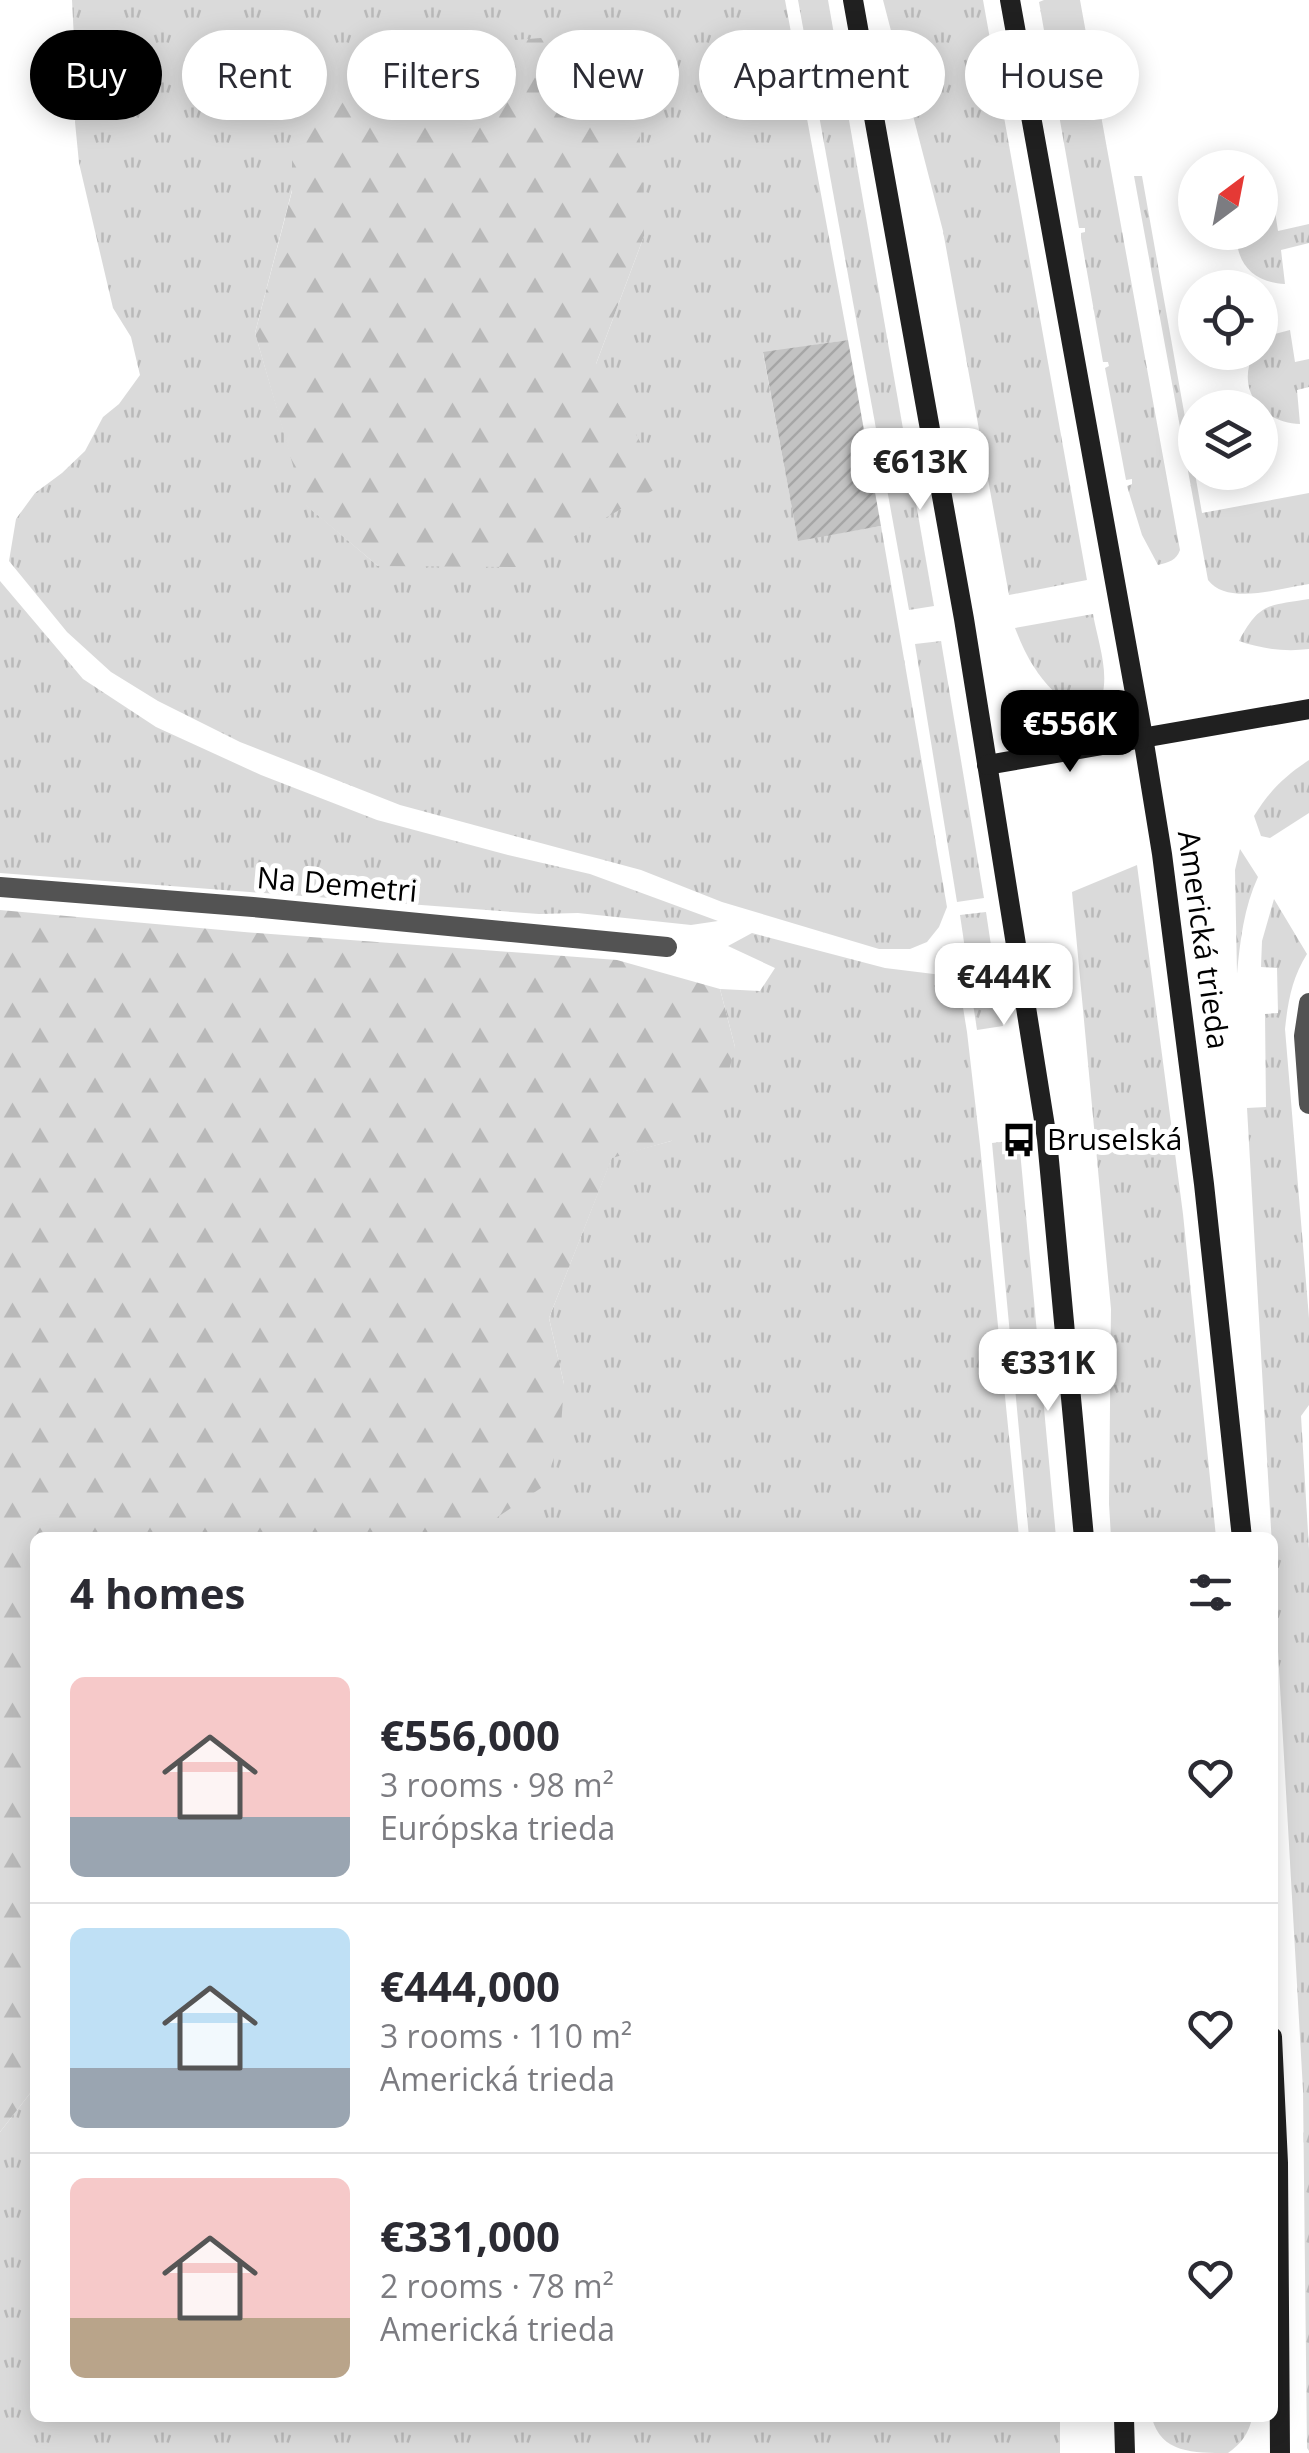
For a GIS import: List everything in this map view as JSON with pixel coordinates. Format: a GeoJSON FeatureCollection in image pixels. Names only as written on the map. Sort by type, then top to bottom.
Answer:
{"type":"FeatureCollection","features":[{"type":"Feature","properties":{"kind":"street"},"geometry":{"type":"LineString","coordinates":[[854,0],[964,619],[1047,1138],[1083,1532]]}},
{"type":"Feature","properties":{"kind":"street","name":"Americká trieda"},"geometry":{"type":"LineString","coordinates":[[1010,0],[1162,854],[1204,1184],[1241,1532]]}},
{"type":"Feature","properties":{"kind":"street"},"geometry":{"type":"LineString","coordinates":[[987,765],[1309,709]]}},
{"type":"Feature","properties":{"kind":"street","name":"Na Demetri"},"geometry":{"type":"LineString","coordinates":[[0,887],[668,947]]}},
{"type":"Feature","properties":{"kind":"street"},"geometry":{"type":"LineString","coordinates":[[1309,1003],[1304,1036],[1309,1104]]}},
{"type":"Feature","properties":{"kind":"street"},"geometry":{"type":"LineString","coordinates":[[1278,2164],[1280,2453]]}},
{"type":"Feature","properties":{"kind":"street"},"geometry":{"type":"LineString","coordinates":[[1124,2422],[1124,2453]]}},
{"type":"Feature","properties":{"kind":"green space"},"geometry":{"type":"Polygon","coordinates":[[[72,0],[785,0],[791,30],[699,30],[699,120],[807,120],[848,340],[763,353],[798,540],[881,526],[947,907],[927,942],[910,949],[879,949],[722,902],[641,870],[400,805],[240,742],[158,701],[111,672],[67,632],[9,561],[16,519],[35,493],[85,451],[103,417],[119,404],[140,375],[131,337],[113,308],[79,163],[75,122],[162,120],[162,30],[74,30],[72,0]],[[182,30],[182,120],[292,120],[292,190],[255,333],[305,504],[378,566],[596,364],[644,236],[368,120],[516,120],[516,30],[347,30],[347,111],[327,103],[327,30],[182,30]]]}},
{"type":"Feature","properties":{"kind":"green space"},"geometry":{"type":"Polygon","coordinates":[[[798,0],[828,0],[833,30],[803,30],[798,0]]]}},
{"type":"Feature","properties":{"kind":"green space"},"geometry":{"type":"Polygon","coordinates":[[[883,0],[983,0],[988,30],[965,30],[965,120],[1005,120],[1087,580],[1009,595],[943,231],[914,120],[945,120],[945,30],[891,30],[883,0]]]}},
{"type":"Feature","properties":{"kind":"green space"},"geometry":{"type":"Polygon","coordinates":[[[1080,0],[1085,30],[1044,30],[1039,2],[1080,0]]]}},
{"type":"Feature","properties":{"kind":"green space"},"geometry":{"type":"Polygon","coordinates":[[[536,38],[536,120],[639,120],[644,236],[596,364],[664,484],[521,567],[378,566],[304,504],[255,333],[292,191],[292,120],[327,120],[327,78],[347,72],[347,120],[516,120],[516,40],[536,38]]]}},
{"type":"Feature","properties":{"kind":"green space"},"geometry":{"type":"Polygon","coordinates":[[[820,120],[849,120],[934,606],[909,610],[820,120]]]}},
{"type":"Feature","properties":{"kind":"green space"},"geometry":{"type":"Polygon","coordinates":[[[1060,120],[1102,120],[1180,550],[1174,559],[1158,565],[1142,535],[1127,486],[1132,479],[1126,480],[1105,368],[1109,366],[1103,362],[1081,238],[1085,228],[1079,228],[1060,120]]]}},
{"type":"Feature","properties":{"kind":"green space"},"geometry":{"type":"Polygon","coordinates":[[[1134,176],[1142,176],[1180,390],[1178,416],[1134,176]]]}},
{"type":"Feature","properties":{"kind":"green space"},"geometry":{"type":"Polygon","coordinates":[[[1309,224],[1309,243],[1281,250],[1285,284],[1278,283],[1278,270],[1250,270],[1238,250],[1278,250],[1278,231],[1309,224]]]}},
{"type":"Feature","properties":{"kind":"green space"},"geometry":{"type":"Polygon","coordinates":[[[1290,330],[1295,362],[1309,359],[1309,387],[1297,390],[1300,424],[1278,419],[1278,390],[1250,390],[1249,370],[1278,370],[1278,333],[1290,330]]]}},
{"type":"Feature","properties":{"kind":"green space"},"geometry":{"type":"Polygon","coordinates":[[[1192,490],[1198,490],[1202,513],[1309,493],[1309,584],[1241,594],[1217,588],[1208,580],[1192,490]]]}},
{"type":"Feature","properties":{"kind":"green space"},"geometry":{"type":"Polygon","coordinates":[[[0,581],[83,679],[156,727],[261,775],[377,820],[590,874],[718,921],[691,925],[578,913],[539,914],[0,873],[0,581]]]}},
{"type":"Feature","properties":{"kind":"green space"},"geometry":{"type":"Polygon","coordinates":[[[1309,599],[1309,649],[1274,649],[1239,641],[1253,619],[1266,608],[1309,599]]]}},
{"type":"Feature","properties":{"kind":"green space"},"geometry":{"type":"Polygon","coordinates":[[[1093,614],[1104,682],[1098,705],[1090,711],[1071,705],[1042,678],[1015,628],[1093,614]]]}},
{"type":"Feature","properties":{"kind":"green space"},"geometry":{"type":"Polygon","coordinates":[[[941,641],[984,898],[957,902],[915,644],[941,641]]]}},
{"type":"Feature","properties":{"kind":"green space"},"geometry":{"type":"Polygon","coordinates":[[[1309,760],[1309,813],[1270,838],[1261,836],[1254,816],[1278,785],[1309,760]]]}},
{"type":"Feature","properties":{"kind":"green space"},"geometry":{"type":"Polygon","coordinates":[[[1240,849],[1258,877],[1246,912],[1237,974],[1235,870],[1240,849]]]}},
{"type":"Feature","properties":{"kind":"green space"},"geometry":{"type":"Polygon","coordinates":[[[1137,865],[1183,1214],[1215,1532],[1111,1532],[1111,1309],[1072,892],[1137,865]]]}},
{"type":"Feature","properties":{"kind":"green space"},"geometry":{"type":"Polygon","coordinates":[[[1274,899],[1307,954],[1292,990],[1285,1029],[1309,1318],[1309,1405],[1301,1416],[1309,1549],[1309,2451],[1303,2090],[1278,1652],[1278,1532],[1271,1532],[1247,1108],[1266,1107],[1265,1014],[1278,1013],[1277,968],[1261,967],[1262,941],[1274,899]]]}},
{"type":"Feature","properties":{"kind":"green space"},"geometry":{"type":"Polygon","coordinates":[[[0,910],[617,960],[720,989],[735,1047],[720,1106],[671,1141],[612,1158],[549,1318],[564,1384],[560,1441],[544,1486],[490,1522],[442,1532],[30,1532],[30,2093],[0,2132],[0,910]]]}},
{"type":"Feature","properties":{"kind":"green space"},"geometry":{"type":"Polygon","coordinates":[[[986,912],[1003,1026],[977,1030],[960,915],[986,912]]]}},
{"type":"Feature","properties":{"kind":"green space"},"geometry":{"type":"Polygon","coordinates":[[[752,933],[885,968],[958,977],[980,1145],[1019,1532],[431,1532],[564,1384],[549,1318],[612,1157],[671,1141],[735,1047],[720,989],[760,991],[775,968],[728,946],[752,933]]]}},
{"type":"Feature","properties":{"kind":"green space"},"geometry":{"type":"Polygon","coordinates":[[[1019,1140],[1056,1532],[1029,1532],[992,1143],[1019,1140]]]}},
{"type":"Feature","properties":{"kind":"green space"},"geometry":{"type":"Polygon","coordinates":[[[30,2093],[30,2422],[1060,2422],[1060,2453],[0,2453],[0,2132],[30,2093]]]}},
{"type":"Feature","properties":{"kind":"green space"},"geometry":{"type":"Polygon","coordinates":[[[1153,2422],[1251,2422],[1244,2438],[1228,2453],[1180,2449],[1156,2430],[1153,2422]]]}},
{"type":"Feature","properties":{"kind":"building"},"geometry":{"type":"Polygon","coordinates":[[[848,340],[881,526],[798,541],[763,352],[848,340]]]}},
{"type":"Feature","properties":{"kind":"place","name":"Bruselská"},"geometry":{"type":"Point","coordinates":[1019,1140]}}]}
